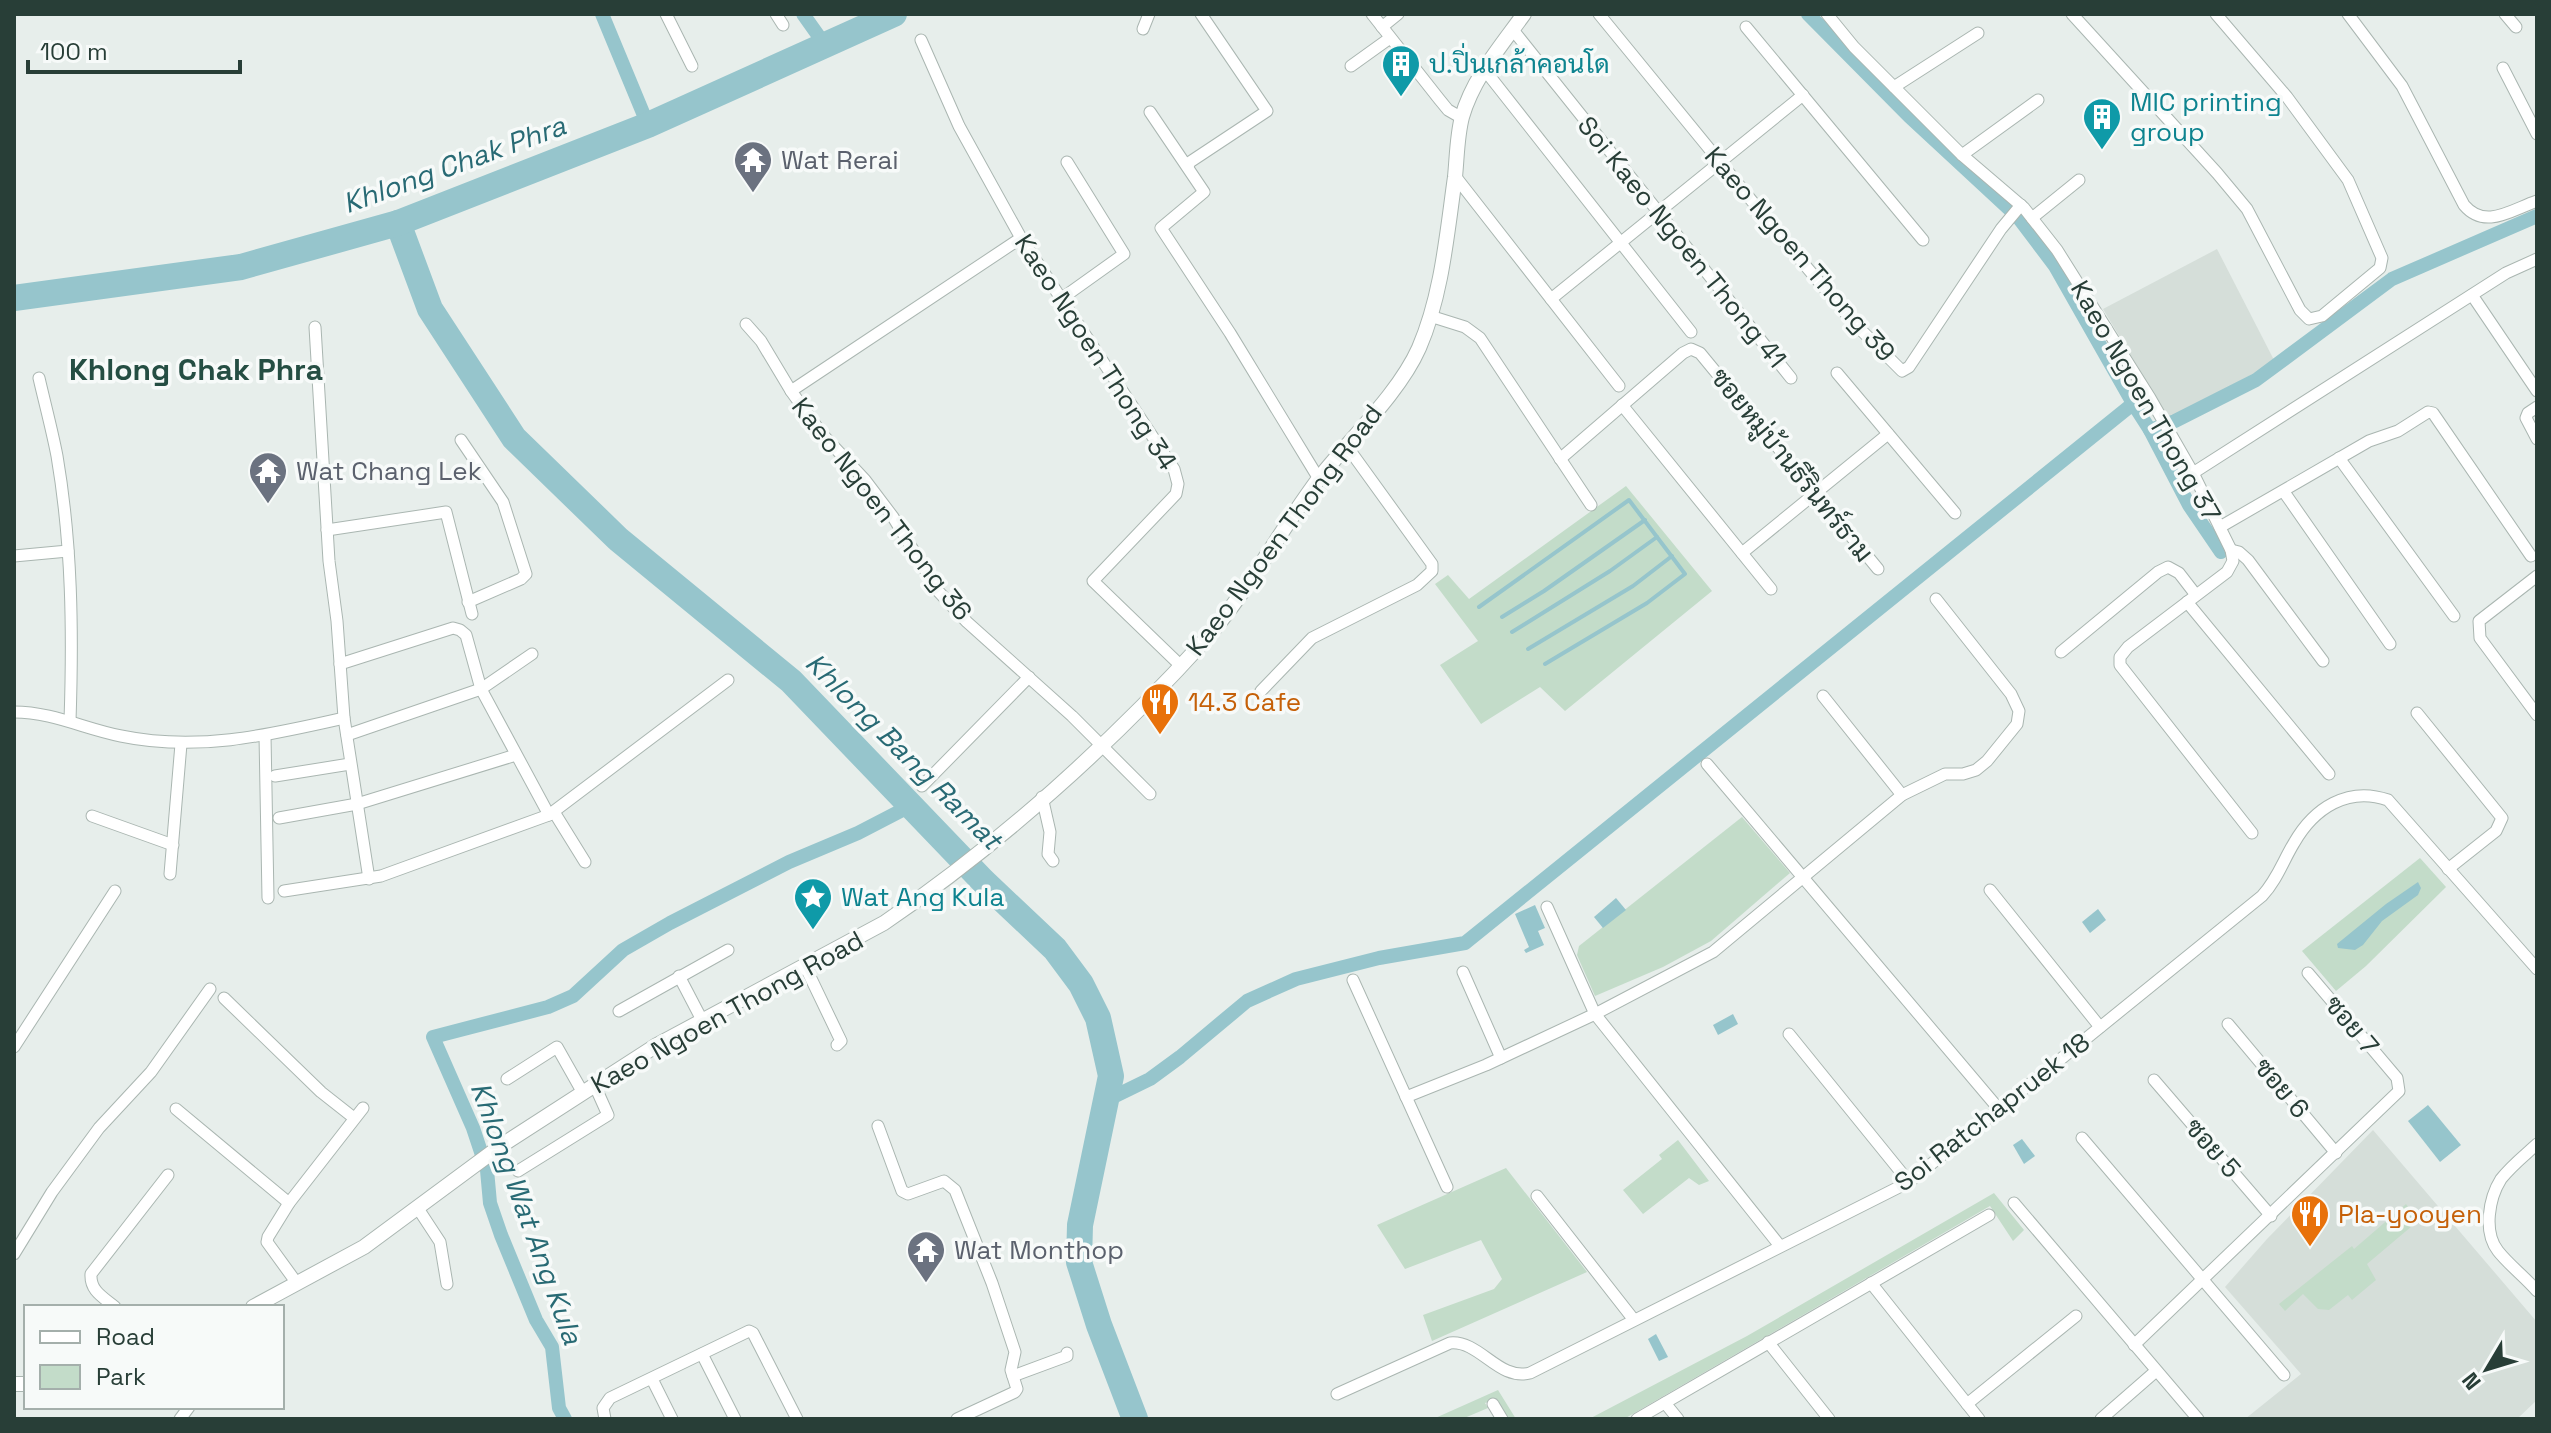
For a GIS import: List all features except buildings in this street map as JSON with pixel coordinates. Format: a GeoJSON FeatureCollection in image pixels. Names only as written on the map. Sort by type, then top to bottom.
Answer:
{"type":"FeatureCollection","features":[{"type":"Feature","properties":{"kind":"street"},"geometry":{"type":"LineString","coordinates":[[666,14],[692,66]]}},
{"type":"Feature","properties":{"kind":"street"},"geometry":{"type":"LineString","coordinates":[[1143,29],[1149,14]]}},
{"type":"Feature","properties":{"kind":"street"},"geometry":{"type":"LineString","coordinates":[[1188,166],[1267,111],[1201,14]]}},
{"type":"Feature","properties":{"kind":"street"},"geometry":{"type":"LineString","coordinates":[[1372,14],[1448,110],[1462,118]]}},
{"type":"Feature","properties":{"kind":"street"},"geometry":{"type":"LineString","coordinates":[[1382,27],[1398,14]]}},
{"type":"Feature","properties":{"kind":"street","name":"Kaeo Ngoen Thong Road"},"geometry":{"type":"LineString","coordinates":[[256,1305],[364,1247],[485,1157],[702,1020],[884,923],[1019,818],[1103,746],[1206,639],[1319,479],[1400,379],[1418,350],[1430,316],[1446,241],[1462,118],[1484,69],[1524,14]]}},
{"type":"Feature","properties":{"kind":"street","name":"Kaeo Ngoen Thong 39"},"geometry":{"type":"LineString","coordinates":[[1599,14],[1854,323],[1902,371],[1909,367],[2001,229],[2020,206]]}},
{"type":"Feature","properties":{"kind":"street","name":"Kaeo Ngoen Thong 37"},"geometry":{"type":"LineString","coordinates":[[1827,14],[1854,47],[1962,155],[2032,218],[2057,250],[2193,473],[2231,550],[2233,561],[2227,572],[2128,647],[2120,657],[2120,665],[2252,833]]}},
{"type":"Feature","properties":{"kind":"street"},"geometry":{"type":"LineString","coordinates":[[2072,14],[2247,209],[2300,310],[2309,319],[2322,316],[2380,268],[2382,258],[2348,180],[2287,97],[2216,14]]}},
{"type":"Feature","properties":{"kind":"street"},"geometry":{"type":"LineString","coordinates":[[2348,14],[2402,86],[2472,215],[2488,219],[2537,201]]}},
{"type":"Feature","properties":{"kind":"street"},"geometry":{"type":"LineString","coordinates":[[2505,14],[2516,27]]}},
{"type":"Feature","properties":{"kind":"street"},"geometry":{"type":"LineString","coordinates":[[1746,27],[1923,240]]}},
{"type":"Feature","properties":{"kind":"street","name":"Soi Kaeo Ngoen Thong 41"},"geometry":{"type":"LineString","coordinates":[[1513,30],[1791,378]]}},
{"type":"Feature","properties":{"kind":"street"},"geometry":{"type":"LineString","coordinates":[[1894,87],[1978,33]]}},
{"type":"Feature","properties":{"kind":"street"},"geometry":{"type":"LineString","coordinates":[[1351,66],[1390,38]]}},
{"type":"Feature","properties":{"kind":"street","name":"Kaeo Ngoen Thong 34"},"geometry":{"type":"LineString","coordinates":[[921,40],[959,126],[1021,238],[1178,478],[1176,494],[1170,502],[1093,581],[1180,665]]}},
{"type":"Feature","properties":{"kind":"street"},"geometry":{"type":"LineString","coordinates":[[2503,68],[2537,134]]}},
{"type":"Feature","properties":{"kind":"street"},"geometry":{"type":"LineString","coordinates":[[1484,69],[1691,332]]}},
{"type":"Feature","properties":{"kind":"street"},"geometry":{"type":"LineString","coordinates":[[1551,299],[1803,95]]}},
{"type":"Feature","properties":{"kind":"street"},"geometry":{"type":"LineString","coordinates":[[1962,155],[2038,100]]}},
{"type":"Feature","properties":{"kind":"street"},"geometry":{"type":"LineString","coordinates":[[1150,112],[1204,192],[1161,228],[1230,333],[1319,479]]}},
{"type":"Feature","properties":{"kind":"street"},"geometry":{"type":"LineString","coordinates":[[1061,299],[1124,254],[1067,162]]}},
{"type":"Feature","properties":{"kind":"street"},"geometry":{"type":"LineString","coordinates":[[1455,176],[1619,386]]}},
{"type":"Feature","properties":{"kind":"street"},"geometry":{"type":"LineString","coordinates":[[2032,218],[2079,180]]}},
{"type":"Feature","properties":{"kind":"street"},"geometry":{"type":"LineString","coordinates":[[791,391],[1021,238]]}},
{"type":"Feature","properties":{"kind":"street"},"geometry":{"type":"LineString","coordinates":[[2193,473],[2506,273],[2537,259]]}},
{"type":"Feature","properties":{"kind":"street"},"geometry":{"type":"LineString","coordinates":[[2472,295],[2537,391]]}},
{"type":"Feature","properties":{"kind":"street"},"geometry":{"type":"LineString","coordinates":[[1430,316],[1465,327],[1480,338],[1591,505]]}},
{"type":"Feature","properties":{"kind":"street","name":"Kaeo Ngoen Thong 36"},"geometry":{"type":"LineString","coordinates":[[746,324],[757,335],[822,434],[874,492],[938,591],[1150,794]]}},
{"type":"Feature","properties":{"kind":"street"},"geometry":{"type":"LineString","coordinates":[[315,327],[327,530],[344,718],[369,879]]}},
{"type":"Feature","properties":{"kind":"street","name":"ซอยหมู่บ้านธีรินทร์ธาม"},"geometry":{"type":"LineString","coordinates":[[1560,459],[1691,349],[1700,353],[1878,569]]}},
{"type":"Feature","properties":{"kind":"street"},"geometry":{"type":"LineString","coordinates":[[1837,373],[1955,513]]}},
{"type":"Feature","properties":{"kind":"street"},"geometry":{"type":"LineString","coordinates":[[39,378],[57,456],[68,551],[72,615],[70,721]]}},
{"type":"Feature","properties":{"kind":"street"},"geometry":{"type":"LineString","coordinates":[[1622,405],[1771,589]]}},
{"type":"Feature","properties":{"kind":"street"},"geometry":{"type":"LineString","coordinates":[[2537,407],[2526,418],[2537,439]]}},
{"type":"Feature","properties":{"kind":"street"},"geometry":{"type":"LineString","coordinates":[[2220,527],[2369,441],[2398,431],[2428,412],[2433,413],[2531,556]]}},
{"type":"Feature","properties":{"kind":"street"},"geometry":{"type":"LineString","coordinates":[[1742,553],[1888,434]]}},
{"type":"Feature","properties":{"kind":"street"},"geometry":{"type":"LineString","coordinates":[[327,530],[446,512],[470,608],[521,579],[526,574],[503,502],[461,440]]}},
{"type":"Feature","properties":{"kind":"street"},"geometry":{"type":"LineString","coordinates":[[1261,691],[1312,638],[1417,585],[1432,571],[1432,564],[1346,445]]}},
{"type":"Feature","properties":{"kind":"street"},"geometry":{"type":"LineString","coordinates":[[2339,458],[2454,616]]}},
{"type":"Feature","properties":{"kind":"street"},"geometry":{"type":"LineString","coordinates":[[2284,492],[2390,644]]}},
{"type":"Feature","properties":{"kind":"street"},"geometry":{"type":"LineString","coordinates":[[2231,550],[2248,560],[2323,661]]}},
{"type":"Feature","properties":{"kind":"street"},"geometry":{"type":"LineString","coordinates":[[14,556],[68,551]]}},
{"type":"Feature","properties":{"kind":"street"},"geometry":{"type":"LineString","coordinates":[[2061,652],[2168,567],[2179,573],[2192,598],[2329,774]]}},
{"type":"Feature","properties":{"kind":"street"},"geometry":{"type":"LineString","coordinates":[[2537,576],[2479,621],[2478,630],[2480,638],[2537,715]]}},
{"type":"Feature","properties":{"kind":"street"},"geometry":{"type":"LineString","coordinates":[[1406,1097],[1501,1058],[1595,1014],[1713,952],[1902,795],[1945,774],[1976,770],[2008,739],[2017,724],[2019,711],[2011,694],[1936,599]]}},
{"type":"Feature","properties":{"kind":"street"},"geometry":{"type":"LineString","coordinates":[[340,664],[453,628],[460,630],[466,635],[481,689],[516,755],[551,814],[585,862]]}},
{"type":"Feature","properties":{"kind":"street"},"geometry":{"type":"LineString","coordinates":[[347,735],[481,689],[532,654]]}},
{"type":"Feature","properties":{"kind":"street"},"geometry":{"type":"LineString","coordinates":[[922,786],[1029,677]]}},
{"type":"Feature","properties":{"kind":"street"},"geometry":{"type":"LineString","coordinates":[[284,891],[369,879],[551,814],[728,680]]}},
{"type":"Feature","properties":{"kind":"street"},"geometry":{"type":"LineString","coordinates":[[1823,696],[1902,795]]}},
{"type":"Feature","properties":{"kind":"street"},"geometry":{"type":"LineString","coordinates":[[14,712],[70,721],[118,736],[181,744],[265,736],[344,718]]}},
{"type":"Feature","properties":{"kind":"street"},"geometry":{"type":"LineString","coordinates":[[2417,713],[2502,818],[2496,831],[2448,869]]}},
{"type":"Feature","properties":{"kind":"street"},"geometry":{"type":"LineString","coordinates":[[265,736],[268,898]]}},
{"type":"Feature","properties":{"kind":"street"},"geometry":{"type":"LineString","coordinates":[[170,874],[181,744]]}},
{"type":"Feature","properties":{"kind":"street"},"geometry":{"type":"LineString","coordinates":[[279,818],[357,804],[516,755]]}},
{"type":"Feature","properties":{"kind":"street"},"geometry":{"type":"LineString","coordinates":[[275,776],[350,764]]}},
{"type":"Feature","properties":{"kind":"street"},"geometry":{"type":"LineString","coordinates":[[1707,764],[1998,1108]]}},
{"type":"Feature","properties":{"kind":"street","name":"Soi Ratchapruek 18"},"geometry":{"type":"LineString","coordinates":[[1337,1394],[1423,1354],[1459,1342],[1507,1372],[1521,1376],[1780,1246],[1851,1214],[1909,1182],[2262,896],[2272,885],[2295,841],[2310,821],[2345,797],[2361,794],[2388,800],[2537,969]]}},
{"type":"Feature","properties":{"kind":"street"},"geometry":{"type":"LineString","coordinates":[[1042,797],[1050,832],[1048,854],[1053,861]]}},
{"type":"Feature","properties":{"kind":"street"},"geometry":{"type":"LineString","coordinates":[[92,816],[173,845]]}},
{"type":"Feature","properties":{"kind":"street"},"geometry":{"type":"LineString","coordinates":[[1990,890],[2100,1027]]}},
{"type":"Feature","properties":{"kind":"street"},"geometry":{"type":"LineString","coordinates":[[14,1047],[115,891]]}},
{"type":"Feature","properties":{"kind":"street"},"geometry":{"type":"LineString","coordinates":[[1547,907],[1595,1014],[1780,1246]]}},
{"type":"Feature","properties":{"kind":"street"},"geometry":{"type":"LineString","coordinates":[[619,1011],[728,950]]}},
{"type":"Feature","properties":{"kind":"street"},"geometry":{"type":"LineString","coordinates":[[805,966],[841,1041],[837,1045]]}},
{"type":"Feature","properties":{"kind":"street"},"geometry":{"type":"LineString","coordinates":[[1463,972],[1501,1058]]}},
{"type":"Feature","properties":{"kind":"street","name":"ซอย 7"},"geometry":{"type":"LineString","coordinates":[[2308,973],[2397,1078],[2399,1091],[2336,1153]]}},
{"type":"Feature","properties":{"kind":"street"},"geometry":{"type":"LineString","coordinates":[[679,976],[702,1020]]}},
{"type":"Feature","properties":{"kind":"street"},"geometry":{"type":"LineString","coordinates":[[1353,980],[1447,1187]]}},
{"type":"Feature","properties":{"kind":"street"},"geometry":{"type":"LineString","coordinates":[[14,1254],[52,1192],[99,1128],[151,1072],[210,989]]}},
{"type":"Feature","properties":{"kind":"street"},"geometry":{"type":"LineString","coordinates":[[224,998],[321,1092],[354,1118]]}},
{"type":"Feature","properties":{"kind":"street","name":"ซอย 6"},"geometry":{"type":"LineString","coordinates":[[2228,1024],[2336,1153]]}},
{"type":"Feature","properties":{"kind":"street"},"geometry":{"type":"LineString","coordinates":[[1789,1034],[1909,1182]]}},
{"type":"Feature","properties":{"kind":"street"},"geometry":{"type":"LineString","coordinates":[[507,1079],[557,1047],[608,1115],[518,1171]]}},
{"type":"Feature","properties":{"kind":"street","name":"ซอย 5"},"geometry":{"type":"LineString","coordinates":[[2154,1080],[2271,1216]]}},
{"type":"Feature","properties":{"kind":"street"},"geometry":{"type":"LineString","coordinates":[[296,1282],[267,1242],[289,1203],[363,1108]]}},
{"type":"Feature","properties":{"kind":"street"},"geometry":{"type":"LineString","coordinates":[[176,1109],[289,1203]]}},
{"type":"Feature","properties":{"kind":"street"},"geometry":{"type":"LineString","coordinates":[[878,1126],[902,1191],[908,1194],[944,1181],[959,1196],[1015,1352],[1011,1366],[1017,1389],[1011,1396],[957,1419]]}},
{"type":"Feature","properties":{"kind":"street"},"geometry":{"type":"LineString","coordinates":[[2082,1138],[2284,1375]]}},
{"type":"Feature","properties":{"kind":"street"},"geometry":{"type":"LineString","coordinates":[[2537,1144],[2502,1178],[2495,1190],[2489,1218],[2496,1249],[2537,1291]]}},
{"type":"Feature","properties":{"kind":"street"},"geometry":{"type":"LineString","coordinates":[[2134,1345],[2336,1153]]}},
{"type":"Feature","properties":{"kind":"street"},"geometry":{"type":"LineString","coordinates":[[113,1305],[94,1289],[91,1274],[168,1175]]}},
{"type":"Feature","properties":{"kind":"street"},"geometry":{"type":"LineString","coordinates":[[1537,1196],[1634,1320]]}},
{"type":"Feature","properties":{"kind":"street"},"geometry":{"type":"LineString","coordinates":[[2014,1203],[2198,1419]]}},
{"type":"Feature","properties":{"kind":"street"},"geometry":{"type":"LineString","coordinates":[[417,1207],[440,1242],[447,1284]]}},
{"type":"Feature","properties":{"kind":"street"},"geometry":{"type":"LineString","coordinates":[[1637,1419],[1989,1215]]}},
{"type":"Feature","properties":{"kind":"street"},"geometry":{"type":"LineString","coordinates":[[2519,1271],[2537,1275]]}},
{"type":"Feature","properties":{"kind":"street"},"geometry":{"type":"LineString","coordinates":[[1871,1283],[1979,1419]]}},
{"type":"Feature","properties":{"kind":"street"},"geometry":{"type":"LineString","coordinates":[[1967,1404],[2076,1316]]}},
{"type":"Feature","properties":{"kind":"street"},"geometry":{"type":"LineString","coordinates":[[605,1419],[603,1408],[610,1398],[751,1332],[797,1419]]}},
{"type":"Feature","properties":{"kind":"street"},"geometry":{"type":"LineString","coordinates":[[1768,1342],[1829,1419]]}},
{"type":"Feature","properties":{"kind":"street"},"geometry":{"type":"LineString","coordinates":[[1013,1376],[1067,1356],[1067,1353]]}},
{"type":"Feature","properties":{"kind":"street"},"geometry":{"type":"LineString","coordinates":[[702,1354],[735,1419]]}},
{"type":"Feature","properties":{"kind":"street"},"geometry":{"type":"LineString","coordinates":[[2101,1419],[2156,1371]]}},
{"type":"Feature","properties":{"kind":"street"},"geometry":{"type":"LineString","coordinates":[[652,1379],[672,1419]]}},
{"type":"Feature","properties":{"kind":"street"},"geometry":{"type":"LineString","coordinates":[[1665,1403],[1678,1419]]}},
{"type":"Feature","properties":{"kind":"street"},"geometry":{"type":"LineString","coordinates":[[1493,1404],[1502,1419]]}},
{"type":"Feature","properties":{"kind":"shaded area"},"geometry":{"type":"Polygon","coordinates":[[[2217,249],[2275,362],[2169,419],[2103,309],[2217,249]]]}},
{"type":"Feature","properties":{"kind":"shaded area"},"geometry":{"type":"Polygon","coordinates":[[[2373,1130],[2537,1322],[2537,1400],[2517,1419],[2245,1419],[2301,1374],[2225,1287],[2373,1130]]]}},
{"type":"Feature","properties":{"kind":"green space"},"geometry":{"type":"Polygon","coordinates":[[[1626,486],[1712,591],[1565,711],[1540,687],[1481,724],[1440,665],[1478,641],[1435,584],[1448,575],[1469,599],[1626,486]]]}},
{"type":"Feature","properties":{"kind":"green space"},"geometry":{"type":"Polygon","coordinates":[[[1742,817],[1790,873],[1711,941],[1663,967],[1595,996],[1577,955],[1579,946],[1742,817]]]}},
{"type":"Feature","properties":{"kind":"green space"},"geometry":{"type":"Polygon","coordinates":[[[2420,858],[2446,887],[2366,966],[2336,991],[2302,951],[2420,858]]]}},
{"type":"Feature","properties":{"kind":"green space"},"geometry":{"type":"Polygon","coordinates":[[[1678,1140],[1709,1181],[1699,1185],[1689,1178],[1643,1214],[1623,1190],[1662,1159],[1659,1155],[1678,1140]]]}},
{"type":"Feature","properties":{"kind":"green space"},"geometry":{"type":"Polygon","coordinates":[[[1506,1168],[1587,1272],[1432,1341],[1423,1315],[1494,1289],[1502,1279],[1481,1240],[1405,1269],[1377,1225],[1506,1168]]]}},
{"type":"Feature","properties":{"kind":"green space"},"geometry":{"type":"Polygon","coordinates":[[[1994,1193],[2024,1230],[2013,1241],[1990,1206],[1624,1419],[1589,1419],[1747,1336],[1994,1193]]]}},
{"type":"Feature","properties":{"kind":"green space"},"geometry":{"type":"Polygon","coordinates":[[[2406,1204],[2418,1221],[2367,1264],[2376,1280],[2352,1300],[2348,1295],[2329,1310],[2318,1309],[2303,1294],[2285,1311],[2279,1304],[2352,1246],[2354,1249],[2406,1204]]]}},
{"type":"Feature","properties":{"kind":"green space"},"geometry":{"type":"Polygon","coordinates":[[[1498,1390],[1516,1419],[1508,1419],[1495,1399],[1485,1403],[1488,1408],[1462,1419],[1433,1419],[1498,1390]]]}},
{"type":"Feature","properties":{"kind":"water"},"geometry":{"type":"Polygon","coordinates":[[[2418,882],[2421,888],[2418,895],[2382,921],[2363,945],[2355,950],[2338,948],[2337,944],[2418,882]]]}},
{"type":"Feature","properties":{"kind":"water"},"geometry":{"type":"Polygon","coordinates":[[[1616,898],[1626,910],[1603,928],[1594,917],[1616,898]]]}},
{"type":"Feature","properties":{"kind":"water"},"geometry":{"type":"Polygon","coordinates":[[[1535,905],[1545,928],[1538,931],[1544,945],[1526,953],[1524,950],[1529,947],[1515,914],[1535,905]]]}},
{"type":"Feature","properties":{"kind":"water"},"geometry":{"type":"Polygon","coordinates":[[[2098,909],[2106,920],[2090,933],[2082,922],[2098,909]]]}},
{"type":"Feature","properties":{"kind":"water"},"geometry":{"type":"Polygon","coordinates":[[[1733,1014],[1738,1024],[1718,1035],[1713,1025],[1733,1014]]]}},
{"type":"Feature","properties":{"kind":"water"},"geometry":{"type":"Polygon","coordinates":[[[2428,1105],[2461,1145],[2440,1162],[2408,1121],[2428,1105]]]}},
{"type":"Feature","properties":{"kind":"water"},"geometry":{"type":"Polygon","coordinates":[[[2022,1139],[2035,1156],[2024,1164],[2013,1145],[2022,1139]]]}},
{"type":"Feature","properties":{"kind":"water"},"geometry":{"type":"Polygon","coordinates":[[[1656,1334],[1668,1357],[1659,1361],[1648,1339],[1656,1334]]]}},
{"type":"Feature","properties":{"kind":"waterway"},"geometry":{"type":"LineString","coordinates":[[602,14],[648,125]]}},
{"type":"Feature","properties":{"kind":"waterway"},"geometry":{"type":"LineString","coordinates":[[803,14],[825,45]]}},
{"type":"Feature","properties":{"kind":"waterway","name":"Khlong Chak Phra"},"geometry":{"type":"LineString","coordinates":[[14,298],[241,267],[398,223],[648,125],[894,14]]}},
{"type":"Feature","properties":{"kind":"waterway"},"geometry":{"type":"LineString","coordinates":[[1808,14],[1909,116],[2018,217],[2055,266],[2134,405]]}},
{"type":"Feature","properties":{"kind":"waterway"},"geometry":{"type":"LineString","coordinates":[[1107,1100],[1150,1079],[1247,1001],[1296,979],[1379,958],[1465,943],[2129,407],[2134,405],[2150,430],[2175,421],[2256,380],[2392,279],[2537,216]]}},
{"type":"Feature","properties":{"kind":"waterway","name":"Khlong Bang Ramat"},"geometry":{"type":"LineString","coordinates":[[398,223],[430,309],[514,438],[618,539],[791,681],[983,881],[1055,949],[1081,984],[1098,1018],[1111,1076],[1080,1225],[1079,1262],[1135,1419]]}},
{"type":"Feature","properties":{"kind":"waterway"},"geometry":{"type":"LineString","coordinates":[[2150,430],[2189,505],[2221,552]]}},
{"type":"Feature","properties":{"kind":"waterway"},"geometry":{"type":"LineString","coordinates":[[1479,607],[1629,500],[1685,574],[1647,603],[1545,664]]}},
{"type":"Feature","properties":{"kind":"waterway"},"geometry":{"type":"LineString","coordinates":[[1502,617],[1645,520]]}},
{"type":"Feature","properties":{"kind":"waterway"},"geometry":{"type":"LineString","coordinates":[[1512,632],[1610,571],[1657,537]]}},
{"type":"Feature","properties":{"kind":"waterway"},"geometry":{"type":"LineString","coordinates":[[1528,649],[1633,586],[1672,556]]}},
{"type":"Feature","properties":{"kind":"waterway","name":"Khlong Wat Ang Kula"},"geometry":{"type":"LineString","coordinates":[[565,1419],[559,1408],[552,1347],[536,1320],[501,1235],[490,1203],[487,1170],[473,1128],[433,1037],[548,1007],[573,996],[623,950],[670,923],[789,862],[858,833],[912,805]]}},
{"type":"Feature","properties":{"kind":"place","name":"ป.ปิ่นเกล้าคอนโด"},"geometry":{"type":"Point","coordinates":[1401,98]}},
{"type":"Feature","properties":{"kind":"place","name":"MIC printing group"},"geometry":{"type":"Point","coordinates":[2102,151]}},
{"type":"Feature","properties":{"kind":"place","name":"Wat Rerai"},"geometry":{"type":"Point","coordinates":[753,194]}},
{"type":"Feature","properties":{"kind":"place","name":"Wat Chang Lek"},"geometry":{"type":"Point","coordinates":[268,505]}},
{"type":"Feature","properties":{"kind":"place","name":"14.3 Cafe"},"geometry":{"type":"Point","coordinates":[1160,736]}},
{"type":"Feature","properties":{"kind":"place","name":"Wat Ang Kula"},"geometry":{"type":"Point","coordinates":[813,931]}},
{"type":"Feature","properties":{"kind":"place","name":"Pla-yooyen"},"geometry":{"type":"Point","coordinates":[2310,1248]}},
{"type":"Feature","properties":{"kind":"place","name":"Wat Monthop"},"geometry":{"type":"Point","coordinates":[926,1284]}},
{"type":"Feature","properties":{"kind":"district","name":"Khlong Chak Phra"},"geometry":{"type":"Point","coordinates":[196,370]}}]}
